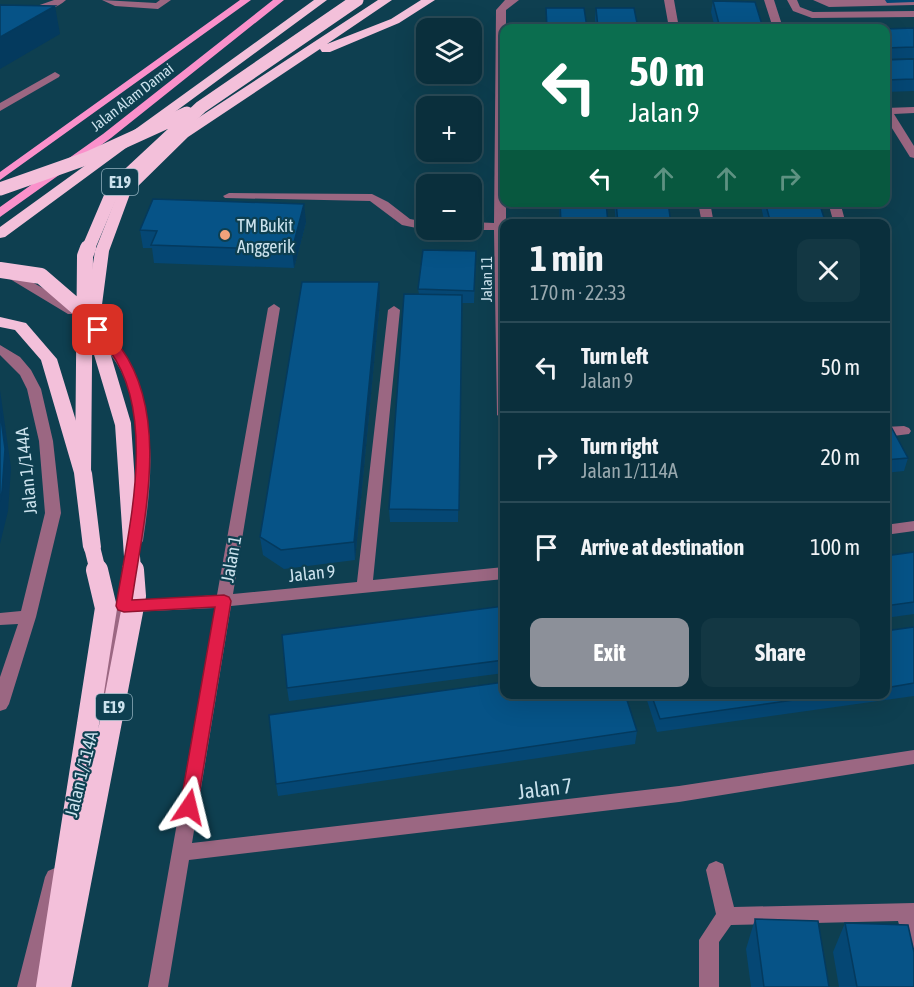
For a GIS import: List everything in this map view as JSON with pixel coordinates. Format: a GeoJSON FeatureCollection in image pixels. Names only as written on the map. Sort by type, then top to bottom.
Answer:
{"type":"FeatureCollection","features":[{"type":"Feature","properties":{"kind":"highway"},"geometry":{"type":"LineString","coordinates":[[0,232],[321,0]]}},
{"type":"Feature","properties":{"kind":"highway","name":"E19"},"geometry":{"type":"LineString","coordinates":[[47,987],[106,608],[92,547],[83,473],[86,256],[114,188],[201,107],[357,0]]}},
{"type":"Feature","properties":{"kind":"highway","name":"E19"},"geometry":{"type":"LineString","coordinates":[[60,987],[135,596],[123,424],[92,320],[102,251],[124,193],[183,134],[386,0]]}},
{"type":"Feature","properties":{"kind":"highway"},"geometry":{"type":"LineString","coordinates":[[293,63],[395,21],[429,0]]}},
{"type":"Feature","properties":{"kind":"highway"},"geometry":{"type":"LineString","coordinates":[[0,189],[88,158],[201,107]]}},
{"type":"Feature","properties":{"kind":"highway"},"geometry":{"type":"LineString","coordinates":[[0,269],[41,276],[92,320]]}},
{"type":"Feature","properties":{"kind":"highway"},"geometry":{"type":"LineString","coordinates":[[0,322],[20,326],[49,358],[83,473]]}},
{"type":"Feature","properties":{"kind":"main road","name":"Jalan Alam Damai"},"geometry":{"type":"LineString","coordinates":[[0,177],[246,0]]}},
{"type":"Feature","properties":{"kind":"main road","name":"Jalan Alam Damai"},"geometry":{"type":"LineString","coordinates":[[5,210],[107,136],[279,0]]}},
{"type":"Feature","properties":{"kind":"main road"},"geometry":{"type":"LineString","coordinates":[[0,232],[5,210]]}},
{"type":"Feature","properties":{"kind":"main road"},"geometry":{"type":"LineString","coordinates":[[0,262],[0,269]]}},
{"type":"Feature","properties":{"kind":"street"},"geometry":{"type":"LineString","coordinates":[[0,12],[32,13],[48,8],[61,0]]}},
{"type":"Feature","properties":{"kind":"street"},"geometry":{"type":"LineString","coordinates":[[107,0],[116,3],[158,6],[166,0]]}},
{"type":"Feature","properties":{"kind":"street"},"geometry":{"type":"LineString","coordinates":[[670,0],[673,24]]}},
{"type":"Feature","properties":{"kind":"street"},"geometry":{"type":"LineString","coordinates":[[769,0],[777,24]]}},
{"type":"Feature","properties":{"kind":"street"},"geometry":{"type":"LineString","coordinates":[[792,0],[796,9],[812,15],[914,14]]}},
{"type":"Feature","properties":{"kind":"street"},"geometry":{"type":"LineString","coordinates":[[818,0],[829,4],[914,2]]}},
{"type":"Feature","properties":{"kind":"street","name":"Jalan 11"},"geometry":{"type":"LineString","coordinates":[[501,24],[501,10],[511,1]]}},
{"type":"Feature","properties":{"kind":"street"},"geometry":{"type":"LineString","coordinates":[[0,108],[55,75]]}},
{"type":"Feature","properties":{"kind":"street"},"geometry":{"type":"LineString","coordinates":[[890,111],[914,110]]}},
{"type":"Feature","properties":{"kind":"street"},"geometry":{"type":"LineString","coordinates":[[890,117],[914,155]]}},
{"type":"Feature","properties":{"kind":"street"},"geometry":{"type":"LineString","coordinates":[[229,196],[372,198],[384,204],[406,222],[416,224]]}},
{"type":"Feature","properties":{"kind":"street"},"geometry":{"type":"LineString","coordinates":[[482,226],[500,227]]}},
{"type":"Feature","properties":{"kind":"street","name":"Jalan 1/114A"},"geometry":{"type":"LineString","coordinates":[[0,269],[66,306],[98,330],[116,350],[129,375],[142,418],[144,474],[124,606],[27,987]]}},
{"type":"Feature","properties":{"kind":"street","name":"Jalan 1"},"geometry":{"type":"LineString","coordinates":[[158,987],[274,308]]}},
{"type":"Feature","properties":{"kind":"street"},"geometry":{"type":"LineString","coordinates":[[364,587],[394,310]]}},
{"type":"Feature","properties":{"kind":"street","name":"Jalan 1/144A"},"geometry":{"type":"LineString","coordinates":[[0,349],[26,372],[34,389],[46,441],[53,513],[28,617],[0,704]]}},
{"type":"Feature","properties":{"kind":"street"},"geometry":{"type":"LineString","coordinates":[[890,432],[904,431]]}},
{"type":"Feature","properties":{"kind":"street"},"geometry":{"type":"LineString","coordinates":[[890,529],[914,526]]}},
{"type":"Feature","properties":{"kind":"street","name":"Jalan 9"},"geometry":{"type":"LineString","coordinates":[[124,606],[224,601],[500,573]]}},
{"type":"Feature","properties":{"kind":"street"},"geometry":{"type":"LineString","coordinates":[[0,619],[28,617]]}},
{"type":"Feature","properties":{"kind":"street","name":"Jalan 7"},"geometry":{"type":"LineString","coordinates":[[181,853],[679,794],[914,757]]}},
{"type":"Feature","properties":{"kind":"street"},"geometry":{"type":"LineString","coordinates":[[709,987],[709,940],[726,916],[716,870]]}},
{"type":"Feature","properties":{"kind":"street"},"geometry":{"type":"LineString","coordinates":[[726,916],[910,911],[914,946]]}},
{"type":"Feature","properties":{"kind":"building"},"geometry":{"type":"Polygon","coordinates":[[[713,1],[755,2],[762,24],[719,24],[713,1]]]}},
{"type":"Feature","properties":{"kind":"building"},"geometry":{"type":"Polygon","coordinates":[[[0,5],[55,6],[0,37],[0,5]]]}},
{"type":"Feature","properties":{"kind":"building"},"geometry":{"type":"Polygon","coordinates":[[[546,8],[584,8],[586,24],[547,24],[546,8]]]}},
{"type":"Feature","properties":{"kind":"building"},"geometry":{"type":"Polygon","coordinates":[[[596,8],[634,8],[637,24],[598,24],[596,8]]]}},
{"type":"Feature","properties":{"kind":"building"},"geometry":{"type":"Polygon","coordinates":[[[914,28],[914,47],[890,48],[890,29],[914,28]]]}},
{"type":"Feature","properties":{"kind":"building"},"geometry":{"type":"Polygon","coordinates":[[[914,59],[914,79],[890,80],[890,60],[914,59]]]}},
{"type":"Feature","properties":{"kind":"building"},"geometry":{"type":"Polygon","coordinates":[[[153,199],[304,204],[292,250],[151,245],[157,231],[140,230],[153,199]]]}},
{"type":"Feature","properties":{"kind":"building"},"geometry":{"type":"Polygon","coordinates":[[[560,207],[606,207],[608,219],[561,219],[560,207]]]}},
{"type":"Feature","properties":{"kind":"building"},"geometry":{"type":"Polygon","coordinates":[[[616,207],[669,207],[670,219],[618,219],[616,207]]]}},
{"type":"Feature","properties":{"kind":"building"},"geometry":{"type":"Polygon","coordinates":[[[766,207],[821,207],[824,219],[770,219],[766,207]]]}},
{"type":"Feature","properties":{"kind":"building"},"geometry":{"type":"Polygon","coordinates":[[[423,250],[476,251],[474,291],[418,289],[423,250]]]}},
{"type":"Feature","properties":{"kind":"building"},"geometry":{"type":"Polygon","coordinates":[[[302,282],[379,282],[354,542],[281,550],[260,537],[302,282]]]}},
{"type":"Feature","properties":{"kind":"building"},"geometry":{"type":"Polygon","coordinates":[[[404,294],[462,295],[459,510],[389,509],[404,294]]]}},
{"type":"Feature","properties":{"kind":"building"},"geometry":{"type":"Polygon","coordinates":[[[0,411],[5,449],[0,501],[0,411]]]}},
{"type":"Feature","properties":{"kind":"building"},"geometry":{"type":"Polygon","coordinates":[[[890,425],[908,458],[890,460],[890,425]]]}},
{"type":"Feature","properties":{"kind":"building"},"geometry":{"type":"Polygon","coordinates":[[[914,552],[914,602],[890,605],[890,555],[914,552]]]}},
{"type":"Feature","properties":{"kind":"building"},"geometry":{"type":"Polygon","coordinates":[[[500,607],[500,661],[287,688],[282,635],[500,607]]]}},
{"type":"Feature","properties":{"kind":"building"},"geometry":{"type":"Polygon","coordinates":[[[914,627],[914,683],[890,687],[890,630],[914,627]]]}},
{"type":"Feature","properties":{"kind":"building"},"geometry":{"type":"Polygon","coordinates":[[[500,683],[500,699],[627,699],[637,731],[276,784],[269,715],[500,683]]]}},
{"type":"Feature","properties":{"kind":"building"},"geometry":{"type":"Polygon","coordinates":[[[653,699],[801,699],[660,719],[653,699]]]}},
{"type":"Feature","properties":{"kind":"building"},"geometry":{"type":"Polygon","coordinates":[[[755,919],[818,921],[829,987],[764,987],[755,919]]]}},
{"type":"Feature","properties":{"kind":"building"},"geometry":{"type":"Polygon","coordinates":[[[845,923],[908,925],[914,952],[914,987],[857,987],[845,923]]]}},
{"type":"Feature","properties":{"kind":"place","name":"TM Bukit Anggerik"},"geometry":{"type":"Point","coordinates":[225,235]}},
{"type":"Feature","properties":{"kind":"route"},"geometry":{"type":"LineString","coordinates":[[98,330],[116,350],[129,375],[142,418],[144,474],[124,606],[224,601],[189,807]]}}]}
